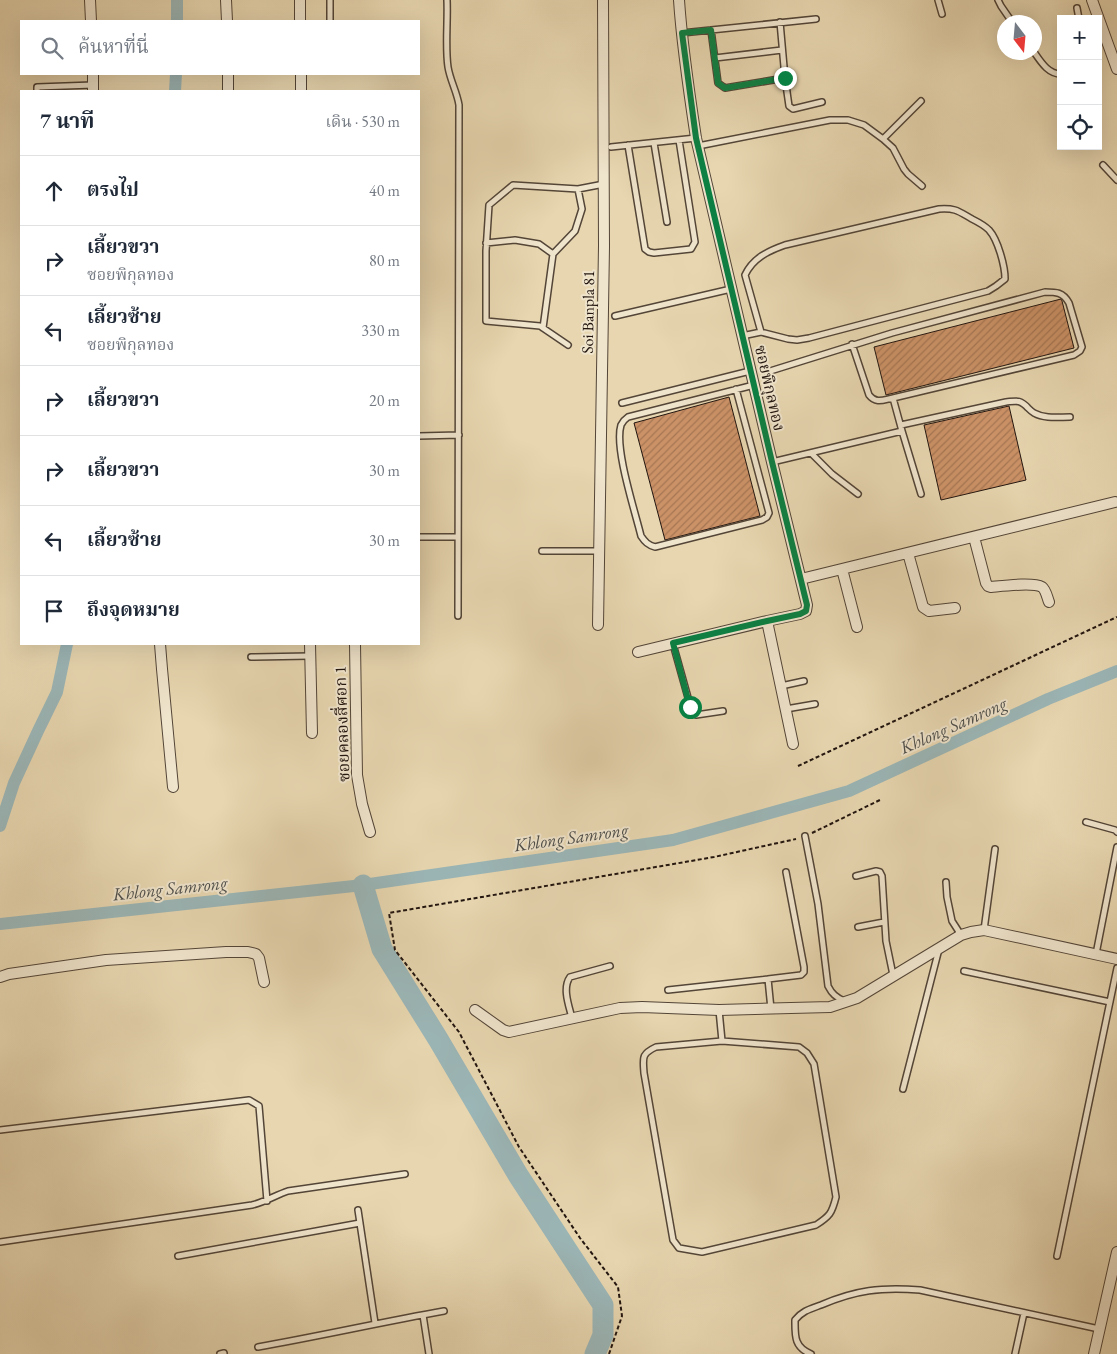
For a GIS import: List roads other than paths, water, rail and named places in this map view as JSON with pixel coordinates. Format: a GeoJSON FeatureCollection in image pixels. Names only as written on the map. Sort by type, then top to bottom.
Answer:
{"type":"FeatureCollection","features":[{"type":"Feature","properties":{"kind":"street"},"geometry":{"type":"LineString","coordinates":[[90,0],[91,20]]}},
{"type":"Feature","properties":{"kind":"street"},"geometry":{"type":"LineString","coordinates":[[226,0],[227,20]]}},
{"type":"Feature","properties":{"kind":"street"},"geometry":{"type":"LineString","coordinates":[[300,0],[300,20]]}},
{"type":"Feature","properties":{"kind":"street","name":"Soi Banpla 81"},"geometry":{"type":"LineString","coordinates":[[598,625],[604,265],[603,0]]}},
{"type":"Feature","properties":{"kind":"street","name":"ซอยพิกุลทอง"},"geometry":{"type":"LineString","coordinates":[[638,652],[800,614],[806,611],[807,605],[697,142],[679,0]]}},
{"type":"Feature","properties":{"kind":"street"},"geometry":{"type":"LineString","coordinates":[[1092,0],[1117,69]]}},
{"type":"Feature","properties":{"kind":"street"},"geometry":{"type":"LineString","coordinates":[[93,75],[93,88]]}},
{"type":"Feature","properties":{"kind":"street"},"geometry":{"type":"LineString","coordinates":[[228,75],[228,90]]}},
{"type":"Feature","properties":{"kind":"street"},"geometry":{"type":"LineString","coordinates":[[301,75],[301,90]]}},
{"type":"Feature","properties":{"kind":"street"},"geometry":{"type":"LineString","coordinates":[[801,579],[1115,502]]}},
{"type":"Feature","properties":{"kind":"street"},"geometry":{"type":"LineString","coordinates":[[974,537],[988,586],[1041,586],[1049,602]]}},
{"type":"Feature","properties":{"kind":"street"},"geometry":{"type":"LineString","coordinates":[[908,553],[923,607],[929,611],[955,608]]}},
{"type":"Feature","properties":{"kind":"street"},"geometry":{"type":"LineString","coordinates":[[842,569],[857,627]]}},
{"type":"Feature","properties":{"kind":"street"},"geometry":{"type":"LineString","coordinates":[[767,621],[793,744]]}},
{"type":"Feature","properties":{"kind":"street"},"geometry":{"type":"LineString","coordinates":[[160,645],[173,787]]}},
{"type":"Feature","properties":{"kind":"street"},"geometry":{"type":"LineString","coordinates":[[310,645],[312,733]]}},
{"type":"Feature","properties":{"kind":"street","name":"ซอยคลองสี่ศอก 1"},"geometry":{"type":"LineString","coordinates":[[355,645],[356,763],[362,804],[370,832]]}},
{"type":"Feature","properties":{"kind":"street"},"geometry":{"type":"LineString","coordinates":[[475,1010],[503,1030],[509,1032],[631,1007],[719,1010],[830,1007],[857,998],[962,935],[984,930],[1117,959]]}},
{"type":"Feature","properties":{"kind":"street"},"geometry":{"type":"LineString","coordinates":[[0,977],[9,974],[106,960],[248,952],[256,954],[259,958],[264,982]]}},
{"type":"Feature","properties":{"kind":"street"},"geometry":{"type":"LineString","coordinates":[[1094,1354],[1117,1252]]}},
{"type":"Feature","properties":{"kind":"lane"},"geometry":{"type":"LineString","coordinates":[[330,0],[330,20]]}},
{"type":"Feature","properties":{"kind":"lane"},"geometry":{"type":"LineString","coordinates":[[447,0],[448,65],[459,105],[458,616]]}},
{"type":"Feature","properties":{"kind":"lane"},"geometry":{"type":"LineString","coordinates":[[938,0],[942,14]]}},
{"type":"Feature","properties":{"kind":"lane"},"geometry":{"type":"LineString","coordinates":[[998,0],[1007,15]]}},
{"type":"Feature","properties":{"kind":"lane"},"geometry":{"type":"LineString","coordinates":[[1077,8],[1078,15]]}},
{"type":"Feature","properties":{"kind":"lane"},"geometry":{"type":"LineString","coordinates":[[682,33],[816,19]]}},
{"type":"Feature","properties":{"kind":"lane"},"geometry":{"type":"LineString","coordinates":[[780,22],[789,106],[791,108],[822,102]]}},
{"type":"Feature","properties":{"kind":"lane"},"geometry":{"type":"LineString","coordinates":[[711,30],[718,83],[725,88],[785,78]]}},
{"type":"Feature","properties":{"kind":"lane"},"geometry":{"type":"LineString","coordinates":[[714,58],[782,50]]}},
{"type":"Feature","properties":{"kind":"lane"},"geometry":{"type":"LineString","coordinates":[[1039,60],[1049,71],[1057,74]]}},
{"type":"Feature","properties":{"kind":"lane"},"geometry":{"type":"LineString","coordinates":[[37,90],[37,87],[93,88]]}},
{"type":"Feature","properties":{"kind":"lane"},"geometry":{"type":"LineString","coordinates":[[883,139],[921,101]]}},
{"type":"Feature","properties":{"kind":"lane"},"geometry":{"type":"LineString","coordinates":[[611,147],[679,140],[697,142],[830,120],[848,120],[864,125],[883,139],[893,148],[908,174],[922,186]]}},
{"type":"Feature","properties":{"kind":"lane"},"geometry":{"type":"LineString","coordinates":[[628,145],[645,249],[654,253],[691,248],[696,242],[679,140]]}},
{"type":"Feature","properties":{"kind":"lane"},"geometry":{"type":"LineString","coordinates":[[654,143],[667,222]]}},
{"type":"Feature","properties":{"kind":"lane"},"geometry":{"type":"LineString","coordinates":[[1103,165],[1117,180]]}},
{"type":"Feature","properties":{"kind":"lane"},"geometry":{"type":"LineString","coordinates":[[568,345],[540,326],[486,321],[486,243],[489,205],[513,185],[578,189],[604,184]]}},
{"type":"Feature","properties":{"kind":"lane"},"geometry":{"type":"LineString","coordinates":[[543,328],[553,254],[575,231],[582,209],[578,189]]}},
{"type":"Feature","properties":{"kind":"lane"},"geometry":{"type":"LineString","coordinates":[[742,336],[761,332],[788,339],[809,338],[988,291],[1005,279],[1005,272],[995,239],[984,226],[951,208],[939,209],[785,245],[756,260],[749,267],[745,275],[761,332]]}},
{"type":"Feature","properties":{"kind":"lane"},"geometry":{"type":"LineString","coordinates":[[486,243],[523,241],[539,244],[553,254]]}},
{"type":"Feature","properties":{"kind":"lane"},"geometry":{"type":"LineString","coordinates":[[615,316],[731,289]]}},
{"type":"Feature","properties":{"kind":"lane"},"geometry":{"type":"LineString","coordinates":[[767,372],[852,344],[1045,292],[1061,293],[1066,296],[1082,347],[1078,354],[877,401],[872,400],[869,394],[852,344]]}},
{"type":"Feature","properties":{"kind":"lane"},"geometry":{"type":"LineString","coordinates":[[736,390],[769,513],[762,520],[655,547],[646,543],[642,536],[622,459],[620,428],[623,421],[628,416],[736,390],[753,377]]}},
{"type":"Feature","properties":{"kind":"lane"},"geometry":{"type":"LineString","coordinates":[[622,403],[753,377]]}},
{"type":"Feature","properties":{"kind":"lane"},"geometry":{"type":"LineString","coordinates":[[893,398],[921,494]]}},
{"type":"Feature","properties":{"kind":"lane"},"geometry":{"type":"LineString","coordinates":[[772,462],[1006,402],[1022,402],[1032,412],[1048,417],[1070,417]]}},
{"type":"Feature","properties":{"kind":"lane"},"geometry":{"type":"LineString","coordinates":[[420,436],[459,435]]}},
{"type":"Feature","properties":{"kind":"lane"},"geometry":{"type":"LineString","coordinates":[[811,453],[832,474],[858,494]]}},
{"type":"Feature","properties":{"kind":"lane"},"geometry":{"type":"LineString","coordinates":[[420,537],[458,537]]}},
{"type":"Feature","properties":{"kind":"lane"},"geometry":{"type":"LineString","coordinates":[[542,551],[599,551]]}},
{"type":"Feature","properties":{"kind":"lane"},"geometry":{"type":"LineString","coordinates":[[673,643],[692,712],[696,715],[723,711]]}},
{"type":"Feature","properties":{"kind":"lane"},"geometry":{"type":"LineString","coordinates":[[252,657],[311,656]]}},
{"type":"Feature","properties":{"kind":"lane"},"geometry":{"type":"LineString","coordinates":[[781,686],[804,681]]}},
{"type":"Feature","properties":{"kind":"lane"},"geometry":{"type":"LineString","coordinates":[[786,709],[815,704]]}},
{"type":"Feature","properties":{"kind":"lane"},"geometry":{"type":"LineString","coordinates":[[1086,822],[1117,832]]}},
{"type":"Feature","properties":{"kind":"lane"},"geometry":{"type":"LineString","coordinates":[[805,836],[818,904],[828,986],[835,996],[846,1002]]}},
{"type":"Feature","properties":{"kind":"lane"},"geometry":{"type":"LineString","coordinates":[[1096,955],[1117,847]]}},
{"type":"Feature","properties":{"kind":"lane"},"geometry":{"type":"LineString","coordinates":[[984,930],[995,849]]}},
{"type":"Feature","properties":{"kind":"lane"},"geometry":{"type":"LineString","coordinates":[[856,876],[876,871],[880,872],[882,876],[884,922],[888,956],[893,976]]}},
{"type":"Feature","properties":{"kind":"lane"},"geometry":{"type":"LineString","coordinates":[[668,990],[801,975],[804,972],[786,872]]}},
{"type":"Feature","properties":{"kind":"lane"},"geometry":{"type":"LineString","coordinates":[[946,882],[952,921],[962,935]]}},
{"type":"Feature","properties":{"kind":"lane"},"geometry":{"type":"LineString","coordinates":[[858,927],[884,922]]}},
{"type":"Feature","properties":{"kind":"lane"},"geometry":{"type":"LineString","coordinates":[[903,1089],[939,948]]}},
{"type":"Feature","properties":{"kind":"lane"},"geometry":{"type":"LineString","coordinates":[[572,1019],[566,982],[570,977],[610,966]]}},
{"type":"Feature","properties":{"kind":"lane"},"geometry":{"type":"LineString","coordinates":[[1058,1256],[1117,968]]}},
{"type":"Feature","properties":{"kind":"lane"},"geometry":{"type":"LineString","coordinates":[[964,971],[1110,1002]]}},
{"type":"Feature","properties":{"kind":"lane"},"geometry":{"type":"LineString","coordinates":[[768,979],[771,1009]]}},
{"type":"Feature","properties":{"kind":"lane"},"geometry":{"type":"LineString","coordinates":[[719,1010],[722,1041]]}},
{"type":"Feature","properties":{"kind":"lane"},"geometry":{"type":"LineString","coordinates":[[722,1041],[800,1047],[807,1053],[814,1064],[836,1197],[832,1211],[816,1225],[702,1252],[679,1248],[673,1240],[643,1060],[648,1051],[656,1047],[722,1041]]}},
{"type":"Feature","properties":{"kind":"lane"},"geometry":{"type":"LineString","coordinates":[[0,1130],[250,1100],[259,1106],[267,1201]]}},
{"type":"Feature","properties":{"kind":"lane"},"geometry":{"type":"LineString","coordinates":[[0,1242],[252,1206],[288,1191],[405,1174]]}},
{"type":"Feature","properties":{"kind":"lane"},"geometry":{"type":"LineString","coordinates":[[358,1210],[375,1323]]}},
{"type":"Feature","properties":{"kind":"lane"},"geometry":{"type":"LineString","coordinates":[[178,1256],[360,1223]]}},
{"type":"Feature","properties":{"kind":"lane"},"geometry":{"type":"LineString","coordinates":[[811,1354],[805,1352],[797,1344],[795,1320],[800,1313],[836,1298],[866,1290],[897,1288],[920,1290],[1099,1329]]}},
{"type":"Feature","properties":{"kind":"lane"},"geometry":{"type":"LineString","coordinates":[[258,1347],[444,1311]]}},
{"type":"Feature","properties":{"kind":"lane"},"geometry":{"type":"LineString","coordinates":[[1015,1354],[1024,1313]]}},
{"type":"Feature","properties":{"kind":"lane"},"geometry":{"type":"LineString","coordinates":[[423,1314],[429,1354]]}},
{"type":"Feature","properties":{"kind":"lane"},"geometry":{"type":"LineString","coordinates":[[220,1354],[224,1353]]}},
{"type":"Feature","properties":{"kind":"waterway"},"geometry":{"type":"LineString","coordinates":[[177,0],[177,20]]}},
{"type":"Feature","properties":{"kind":"waterway"},"geometry":{"type":"LineString","coordinates":[[175,90],[176,75]]}},
{"type":"Feature","properties":{"kind":"waterway"},"geometry":{"type":"LineString","coordinates":[[0,826],[14,783],[57,692],[67,645]]}},
{"type":"Feature","properties":{"kind":"waterway","name":"Khlong Samrong"},"geometry":{"type":"LineString","coordinates":[[0,924],[363,885],[673,840],[849,791],[1048,699],[1117,671]]}},
{"type":"Feature","properties":{"kind":"waterway"},"geometry":{"type":"LineString","coordinates":[[363,885],[382,949],[438,1039],[518,1175],[603,1305],[603,1335],[595,1354]]}}]}
